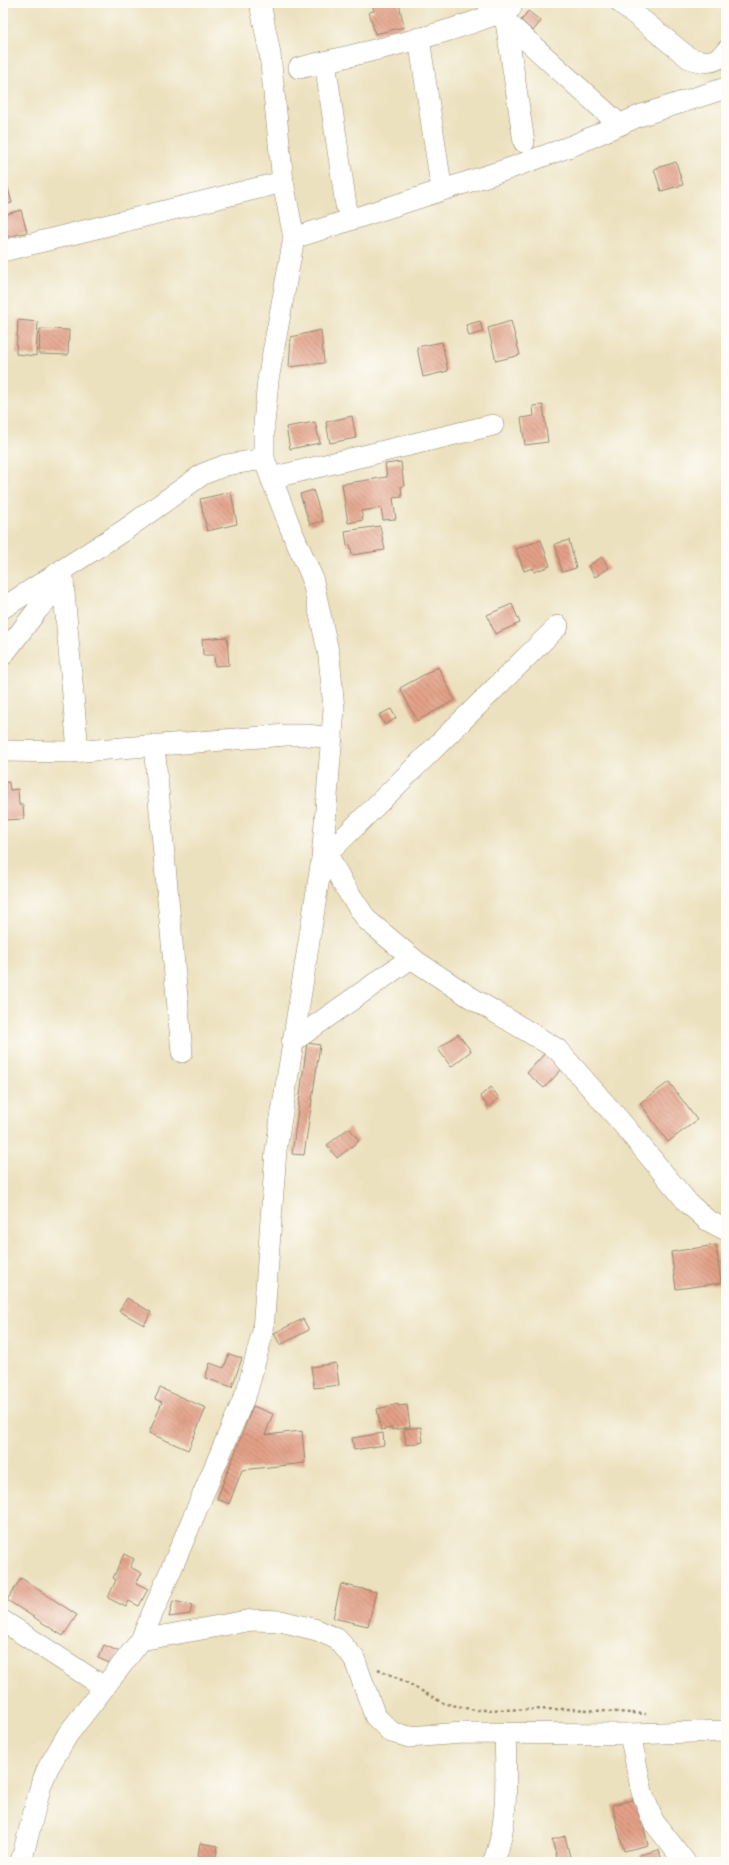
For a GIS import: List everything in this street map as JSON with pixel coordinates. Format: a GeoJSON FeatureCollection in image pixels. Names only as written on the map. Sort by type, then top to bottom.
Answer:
{"type":"FeatureCollection","features":[{"type":"Feature","properties":{"kind":"street"},"geometry":{"type":"LineString","coordinates":[[21,1862],[41,1785],[48,1768],[68,1734],[141,1640],[247,1391],[263,1331],[276,1150],[292,1042],[325,857],[334,709],[328,656],[312,577],[264,459],[264,424],[268,380],[294,238],[283,182],[270,54],[260,3]]}},
{"type":"Feature","properties":{"kind":"street"},"geometry":{"type":"LineString","coordinates":[[621,3],[690,58],[697,61],[710,62],[720,58],[726,51]]}},
{"type":"Feature","properties":{"kind":"street"},"geometry":{"type":"LineString","coordinates":[[299,68],[419,38],[501,9]]}},
{"type":"Feature","properties":{"kind":"street"},"geometry":{"type":"LineString","coordinates":[[501,9],[620,125]]}},
{"type":"Feature","properties":{"kind":"street"},"geometry":{"type":"LineString","coordinates":[[501,9],[524,142]]}},
{"type":"Feature","properties":{"kind":"street"},"geometry":{"type":"LineString","coordinates":[[419,38],[440,179]]}},
{"type":"Feature","properties":{"kind":"street"},"geometry":{"type":"LineString","coordinates":[[325,62],[346,205]]}},
{"type":"Feature","properties":{"kind":"street"},"geometry":{"type":"LineString","coordinates":[[294,238],[508,170],[639,116],[726,88]]}},
{"type":"Feature","properties":{"kind":"street"},"geometry":{"type":"LineString","coordinates":[[3,251],[283,182]]}},
{"type":"Feature","properties":{"kind":"street"},"geometry":{"type":"LineString","coordinates":[[271,478],[494,425]]}},
{"type":"Feature","properties":{"kind":"street"},"geometry":{"type":"LineString","coordinates":[[3,608],[63,576],[203,474],[215,468],[226,465],[264,459]]}},
{"type":"Feature","properties":{"kind":"street"},"geometry":{"type":"LineString","coordinates":[[3,655],[63,576]]}},
{"type":"Feature","properties":{"kind":"street"},"geometry":{"type":"LineString","coordinates":[[63,576],[78,751]]}},
{"type":"Feature","properties":{"kind":"street"},"geometry":{"type":"LineString","coordinates":[[325,857],[558,626]]}},
{"type":"Feature","properties":{"kind":"street"},"geometry":{"type":"LineString","coordinates":[[3,751],[78,751],[286,735],[308,735],[332,738]]}},
{"type":"Feature","properties":{"kind":"street"},"geometry":{"type":"LineString","coordinates":[[154,745],[182,1052]]}},
{"type":"Feature","properties":{"kind":"street"},"geometry":{"type":"LineString","coordinates":[[325,857],[367,920],[411,958],[470,998],[557,1049],[606,1104],[688,1202],[708,1220],[726,1230]]}},
{"type":"Feature","properties":{"kind":"street"},"geometry":{"type":"LineString","coordinates":[[292,1042],[411,958]]}},
{"type":"Feature","properties":{"kind":"street"},"geometry":{"type":"LineString","coordinates":[[141,1640],[252,1620],[281,1621],[317,1630],[337,1639],[354,1658],[375,1716],[391,1732],[409,1737],[462,1733],[505,1734],[578,1732],[630,1734],[726,1731]]}},
{"type":"Feature","properties":{"kind":"street"},"geometry":{"type":"LineString","coordinates":[[3,1621],[104,1687]]}},
{"type":"Feature","properties":{"kind":"street"},"geometry":{"type":"LineString","coordinates":[[493,1862],[501,1839],[507,1781],[505,1734]]}},
{"type":"Feature","properties":{"kind":"street"},"geometry":{"type":"LineString","coordinates":[[630,1734],[642,1792],[653,1821],[685,1862]]}},
{"type":"Feature","properties":{"kind":"path"},"geometry":{"type":"LineString","coordinates":[[354,1658],[404,1681],[443,1703],[474,1710],[573,1709],[638,1712],[653,1716]]}},
{"type":"Feature","properties":{"kind":"building"},"geometry":{"type":"Polygon","coordinates":[[[372,3],[399,3],[404,27],[375,34],[369,12],[374,11],[372,3]]]}},
{"type":"Feature","properties":{"kind":"building"},"geometry":{"type":"Polygon","coordinates":[[[528,11],[541,21],[533,31],[521,21],[528,11]]]}},
{"type":"Feature","properties":{"kind":"building"},"geometry":{"type":"Polygon","coordinates":[[[676,162],[683,185],[661,191],[654,169],[676,162]]]}},
{"type":"Feature","properties":{"kind":"building"},"geometry":{"type":"Polygon","coordinates":[[[3,170],[12,203],[3,205],[3,170]]]}},
{"type":"Feature","properties":{"kind":"building"},"geometry":{"type":"Polygon","coordinates":[[[21,210],[27,232],[3,238],[3,215],[21,210]]]}},
{"type":"Feature","properties":{"kind":"building"},"geometry":{"type":"Polygon","coordinates":[[[18,320],[38,322],[36,356],[16,354],[18,320]]]}},
{"type":"Feature","properties":{"kind":"building"},"geometry":{"type":"Polygon","coordinates":[[[480,321],[483,332],[469,336],[466,325],[480,321]]]}},
{"type":"Feature","properties":{"kind":"building"},"geometry":{"type":"Polygon","coordinates":[[[511,321],[520,355],[496,361],[488,328],[511,321]]]}},
{"type":"Feature","properties":{"kind":"building"},"geometry":{"type":"Polygon","coordinates":[[[40,329],[69,330],[68,355],[39,354],[40,329]]]}},
{"type":"Feature","properties":{"kind":"building"},"geometry":{"type":"Polygon","coordinates":[[[321,330],[324,363],[289,367],[291,337],[321,330]]]}},
{"type":"Feature","properties":{"kind":"building"},"geometry":{"type":"Polygon","coordinates":[[[442,342],[448,371],[423,377],[417,347],[442,342]]]}},
{"type":"Feature","properties":{"kind":"building"},"geometry":{"type":"Polygon","coordinates":[[[543,405],[548,442],[525,445],[521,418],[534,416],[533,406],[543,405]]]}},
{"type":"Feature","properties":{"kind":"building"},"geometry":{"type":"Polygon","coordinates":[[[352,416],[356,438],[330,443],[326,422],[352,416]]]}},
{"type":"Feature","properties":{"kind":"building"},"geometry":{"type":"Polygon","coordinates":[[[315,422],[320,443],[290,449],[286,427],[315,422]]]}},
{"type":"Feature","properties":{"kind":"building"},"geometry":{"type":"Polygon","coordinates":[[[401,462],[404,486],[401,486],[402,497],[393,498],[396,519],[383,520],[381,508],[361,511],[363,520],[348,523],[342,484],[387,477],[385,464],[401,462]]]}},
{"type":"Feature","properties":{"kind":"building"},"geometry":{"type":"Polygon","coordinates":[[[313,490],[323,521],[310,525],[300,494],[313,490]]]}},
{"type":"Feature","properties":{"kind":"building"},"geometry":{"type":"Polygon","coordinates":[[[231,492],[237,524],[207,531],[200,499],[231,492]]]}},
{"type":"Feature","properties":{"kind":"building"},"geometry":{"type":"Polygon","coordinates":[[[380,526],[385,550],[352,555],[350,545],[347,546],[345,531],[380,526]]]}},
{"type":"Feature","properties":{"kind":"building"},"geometry":{"type":"Polygon","coordinates":[[[541,540],[550,566],[534,572],[533,568],[524,571],[516,549],[541,540]]]}},
{"type":"Feature","properties":{"kind":"building"},"geometry":{"type":"Polygon","coordinates":[[[569,540],[576,568],[562,572],[555,544],[569,540]]]}},
{"type":"Feature","properties":{"kind":"building"},"geometry":{"type":"Polygon","coordinates":[[[602,557],[609,568],[595,577],[588,566],[602,557]]]}},
{"type":"Feature","properties":{"kind":"building"},"geometry":{"type":"Polygon","coordinates":[[[512,604],[520,623],[495,634],[487,615],[512,604]]]}},
{"type":"Feature","properties":{"kind":"building"},"geometry":{"type":"Polygon","coordinates":[[[227,637],[229,665],[215,666],[214,655],[203,655],[202,639],[227,637]]]}},
{"type":"Feature","properties":{"kind":"building"},"geometry":{"type":"Polygon","coordinates":[[[438,667],[455,700],[417,721],[400,688],[438,667]]]}},
{"type":"Feature","properties":{"kind":"building"},"geometry":{"type":"Polygon","coordinates":[[[391,709],[396,718],[385,725],[379,715],[391,709]]]}},
{"type":"Feature","properties":{"kind":"building"},"geometry":{"type":"Polygon","coordinates":[[[9,782],[10,790],[18,789],[19,805],[23,805],[24,819],[4,820],[3,783],[9,782]]]}},
{"type":"Feature","properties":{"kind":"building"},"geometry":{"type":"Polygon","coordinates":[[[458,1034],[471,1051],[451,1067],[438,1049],[458,1034]]]}},
{"type":"Feature","properties":{"kind":"building"},"geometry":{"type":"Polygon","coordinates":[[[307,1043],[320,1045],[304,1155],[292,1154],[307,1043]]]}},
{"type":"Feature","properties":{"kind":"building"},"geometry":{"type":"Polygon","coordinates":[[[546,1052],[563,1068],[544,1088],[527,1073],[546,1052]]]}},
{"type":"Feature","properties":{"kind":"building"},"geometry":{"type":"Polygon","coordinates":[[[669,1082],[697,1120],[668,1142],[640,1103],[669,1082]]]}},
{"type":"Feature","properties":{"kind":"building"},"geometry":{"type":"Polygon","coordinates":[[[491,1087],[499,1098],[488,1107],[480,1096],[491,1087]]]}},
{"type":"Feature","properties":{"kind":"building"},"geometry":{"type":"Polygon","coordinates":[[[349,1128],[359,1141],[337,1158],[327,1145],[349,1128]]]}},
{"type":"Feature","properties":{"kind":"building"},"geometry":{"type":"Polygon","coordinates":[[[716,1245],[721,1283],[676,1289],[671,1252],[716,1245]]]}},
{"type":"Feature","properties":{"kind":"building"},"geometry":{"type":"Polygon","coordinates":[[[127,1298],[151,1312],[144,1325],[119,1311],[127,1298]]]}},
{"type":"Feature","properties":{"kind":"building"},"geometry":{"type":"Polygon","coordinates":[[[303,1319],[309,1330],[280,1345],[274,1333],[303,1319]]]}},
{"type":"Feature","properties":{"kind":"building"},"geometry":{"type":"Polygon","coordinates":[[[229,1354],[242,1358],[232,1387],[205,1378],[210,1363],[224,1368],[229,1354]]]}},
{"type":"Feature","properties":{"kind":"building"},"geometry":{"type":"Polygon","coordinates":[[[336,1363],[339,1385],[314,1388],[311,1367],[336,1363]]]}},
{"type":"Feature","properties":{"kind":"building"},"geometry":{"type":"Polygon","coordinates":[[[160,1388],[206,1408],[188,1450],[149,1433],[162,1402],[155,1399],[160,1388]]]}},
{"type":"Feature","properties":{"kind":"building"},"geometry":{"type":"Polygon","coordinates":[[[398,1404],[398,1406],[407,1405],[410,1427],[381,1430],[377,1409],[398,1404]]]}},
{"type":"Feature","properties":{"kind":"building"},"geometry":{"type":"Polygon","coordinates":[[[253,1406],[273,1414],[265,1435],[302,1431],[305,1463],[242,1470],[229,1504],[217,1499],[253,1406]]]}},
{"type":"Feature","properties":{"kind":"building"},"geometry":{"type":"Polygon","coordinates":[[[421,1427],[423,1442],[406,1445],[404,1429],[421,1427]]]}},
{"type":"Feature","properties":{"kind":"building"},"geometry":{"type":"Polygon","coordinates":[[[383,1433],[384,1445],[354,1450],[352,1438],[383,1433]]]}},
{"type":"Feature","properties":{"kind":"building"},"geometry":{"type":"Polygon","coordinates":[[[124,1554],[134,1559],[130,1567],[142,1573],[136,1583],[148,1589],[139,1606],[129,1601],[126,1607],[108,1598],[116,1580],[113,1578],[124,1554]]]}},
{"type":"Feature","properties":{"kind":"building"},"geometry":{"type":"Polygon","coordinates":[[[21,1578],[77,1615],[63,1636],[7,1600],[21,1578]]]}},
{"type":"Feature","properties":{"kind":"building"},"geometry":{"type":"Polygon","coordinates":[[[341,1584],[376,1592],[368,1626],[333,1618],[341,1584]]]}},
{"type":"Feature","properties":{"kind":"building"},"geometry":{"type":"Polygon","coordinates":[[[173,1601],[192,1605],[190,1614],[169,1617],[173,1601]]]}},
{"type":"Feature","properties":{"kind":"building"},"geometry":{"type":"Polygon","coordinates":[[[104,1645],[120,1652],[114,1665],[98,1658],[104,1645]]]}},
{"type":"Feature","properties":{"kind":"building"},"geometry":{"type":"Polygon","coordinates":[[[637,1799],[648,1845],[624,1851],[612,1805],[637,1799]]]}},
{"type":"Feature","properties":{"kind":"building"},"geometry":{"type":"Polygon","coordinates":[[[565,1836],[571,1861],[558,1862],[552,1840],[565,1836]]]}},
{"type":"Feature","properties":{"kind":"building"},"geometry":{"type":"Polygon","coordinates":[[[200,1843],[218,1846],[215,1862],[197,1862],[200,1843]]]}},
{"type":"Feature","properties":{"kind":"building"},"geometry":{"type":"Polygon","coordinates":[[[659,1850],[662,1862],[641,1862],[639,1855],[659,1850]]]}},
{"type":"Feature","properties":{"kind":"building"},"geometry":{"type":"Polygon","coordinates":[[[607,1858],[608,1862],[589,1862],[589,1861],[607,1858]]]}}]}
